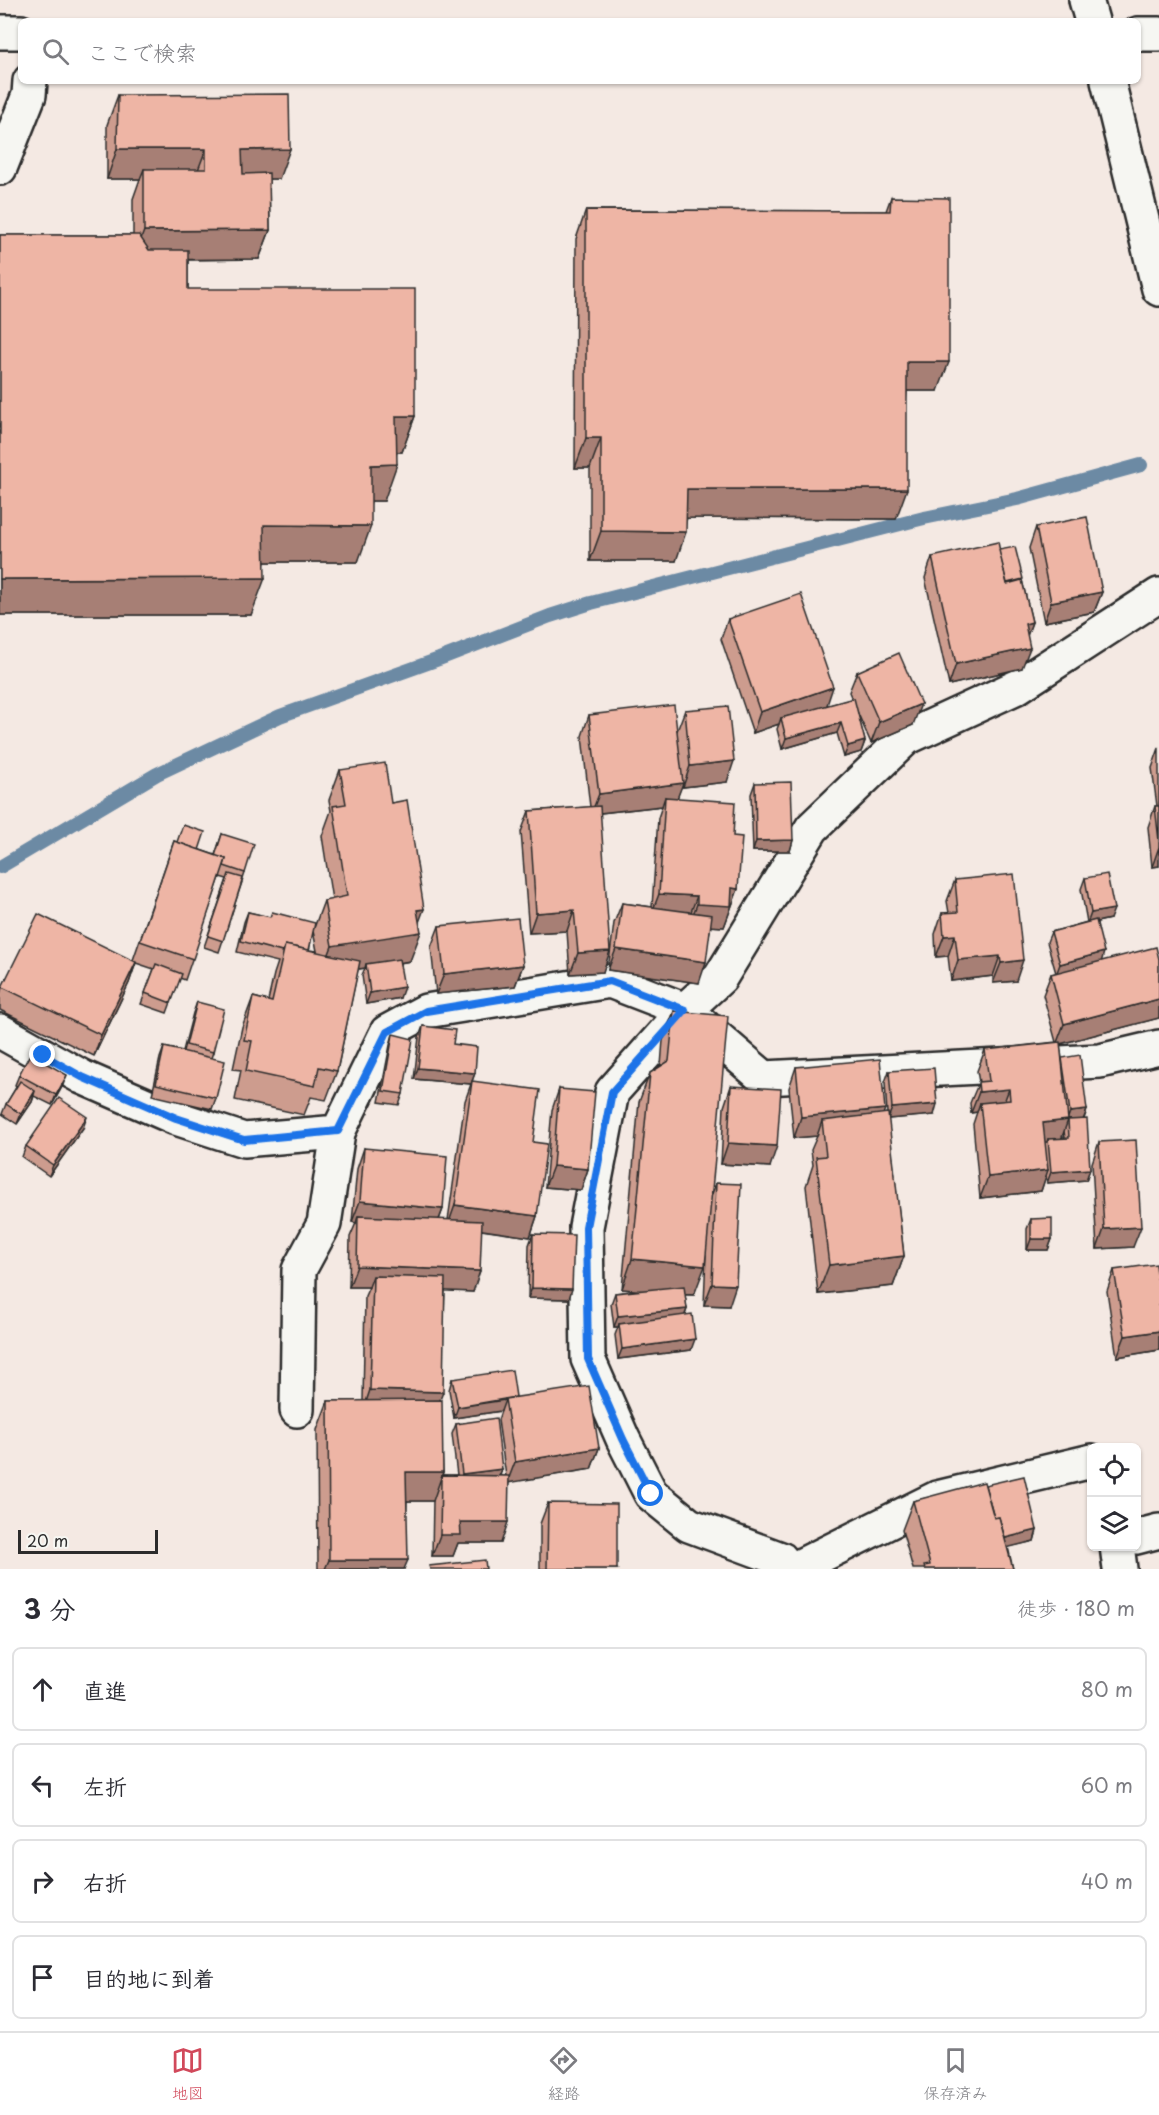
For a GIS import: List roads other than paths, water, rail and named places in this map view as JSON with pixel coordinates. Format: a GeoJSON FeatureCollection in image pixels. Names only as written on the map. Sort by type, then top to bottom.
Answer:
{"type":"FeatureCollection","features":[{"type":"Feature","properties":{"kind":"main road"},"geometry":{"type":"LineString","coordinates":[[1086,0],[1091,18]]}},
{"type":"Feature","properties":{"kind":"main road"},"geometry":{"type":"LineString","coordinates":[[0,32],[18,32]]}},
{"type":"Feature","properties":{"kind":"main road"},"geometry":{"type":"LineString","coordinates":[[1141,34],[1159,34]]}},
{"type":"Feature","properties":{"kind":"main road"},"geometry":{"type":"LineString","coordinates":[[0,168],[29,95],[30,84]]}},
{"type":"Feature","properties":{"kind":"main road"},"geometry":{"type":"LineString","coordinates":[[1109,84],[1159,289]]}},
{"type":"Feature","properties":{"kind":"main road"},"geometry":{"type":"LineString","coordinates":[[789,1569],[781,1559],[689,1525],[651,1494],[623,1439],[588,1359],[586,1227],[612,1092],[685,1010],[720,978],[812,828],[906,738],[1017,687],[1159,594]]}},
{"type":"Feature","properties":{"kind":"main road"},"geometry":{"type":"LineString","coordinates":[[297,1410],[299,1270],[324,1224],[338,1131],[387,1032],[426,1011],[610,981],[685,1010],[764,1078],[1100,1061],[1159,1047]]}},
{"type":"Feature","properties":{"kind":"main road"},"geometry":{"type":"LineString","coordinates":[[0,1031],[82,1077],[176,1118],[244,1140],[338,1131]]}},
{"type":"Feature","properties":{"kind":"main road"},"geometry":{"type":"LineString","coordinates":[[794,1569],[938,1498],[1087,1462]]}},
{"type":"Feature","properties":{"kind":"main road"},"geometry":{"type":"LineString","coordinates":[[1141,1536],[1159,1531]]}},
{"type":"Feature","properties":{"kind":"main road"},"geometry":{"type":"LineString","coordinates":[[1118,1551],[1120,1569]]}},
{"type":"Feature","properties":{"kind":"waterway"},"geometry":{"type":"LineString","coordinates":[[0,867],[157,774],[280,716],[550,616],[591,603],[924,518],[1017,499],[1141,465]]}}]}
